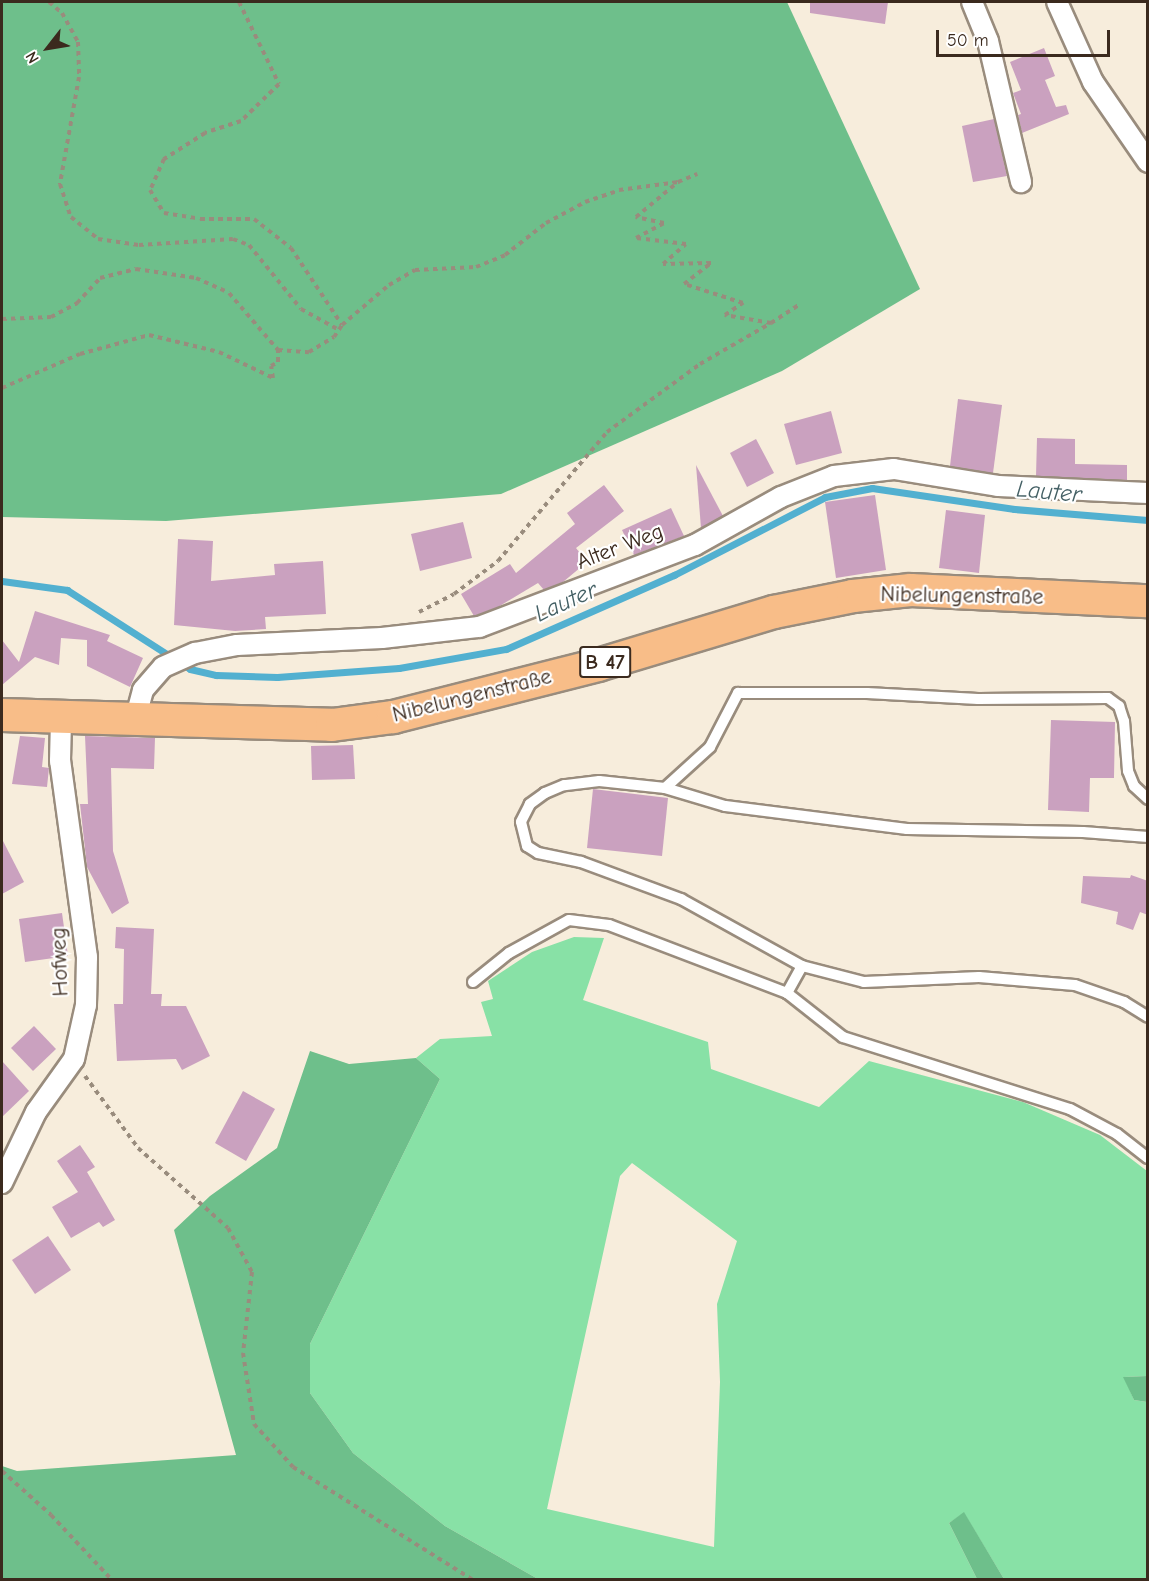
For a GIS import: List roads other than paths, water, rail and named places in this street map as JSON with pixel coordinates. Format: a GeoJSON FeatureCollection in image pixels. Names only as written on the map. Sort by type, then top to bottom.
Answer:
{"type":"FeatureCollection","features":[{"type":"Feature","properties":{"kind":"main road","name":"Nibelungenstraße"},"geometry":{"type":"LineString","coordinates":[[2,715],[61,719],[332,725],[393,717],[598,665],[774,612],[853,596],[911,590],[1148,601]]}},
{"type":"Feature","properties":{"kind":"street"},"geometry":{"type":"LineString","coordinates":[[972,2],[988,41],[1021,182]]}},
{"type":"Feature","properties":{"kind":"street"},"geometry":{"type":"LineString","coordinates":[[1057,2],[1093,82],[1148,162]]}},
{"type":"Feature","properties":{"kind":"street","name":"Alter Weg"},"geometry":{"type":"LineString","coordinates":[[135,720],[143,690],[163,667],[195,653],[237,645],[382,638],[479,627],[695,545],[780,497],[834,476],[894,469],[998,486],[1148,493]]}},
{"type":"Feature","properties":{"kind":"street","name":"Hofweg"},"geometry":{"type":"LineString","coordinates":[[2,1183],[42,1102],[74,1059],[86,1005],[87,957],[60,761],[61,719]]}},
{"type":"Feature","properties":{"kind":"lane"},"geometry":{"type":"LineString","coordinates":[[665,788],[710,747],[738,693],[1108,698],[1119,706],[1124,721],[1128,771],[1134,786],[1148,799]]}},
{"type":"Feature","properties":{"kind":"lane"},"geometry":{"type":"LineString","coordinates":[[1148,837],[1083,832],[907,829],[725,806],[665,788],[599,781],[564,785],[537,797],[526,809],[521,822],[523,838],[538,853],[581,862],[681,900],[802,966],[864,982],[980,977],[1075,985],[1124,1002],[1148,1017]]}},
{"type":"Feature","properties":{"kind":"lane"},"geometry":{"type":"LineString","coordinates":[[473,982],[509,953],[569,920],[609,925],[787,993],[843,1037],[1070,1109],[1117,1134],[1148,1158]]}},
{"type":"Feature","properties":{"kind":"lane"},"geometry":{"type":"LineString","coordinates":[[787,993],[802,966]]}},
{"type":"Feature","properties":{"kind":"waterway","name":"Lauter"},"geometry":{"type":"LineString","coordinates":[[2,581],[67,590],[190,669],[216,675],[277,677],[399,668],[506,649],[674,575],[825,497],[872,488],[1014,509],[1148,520]]}}]}
